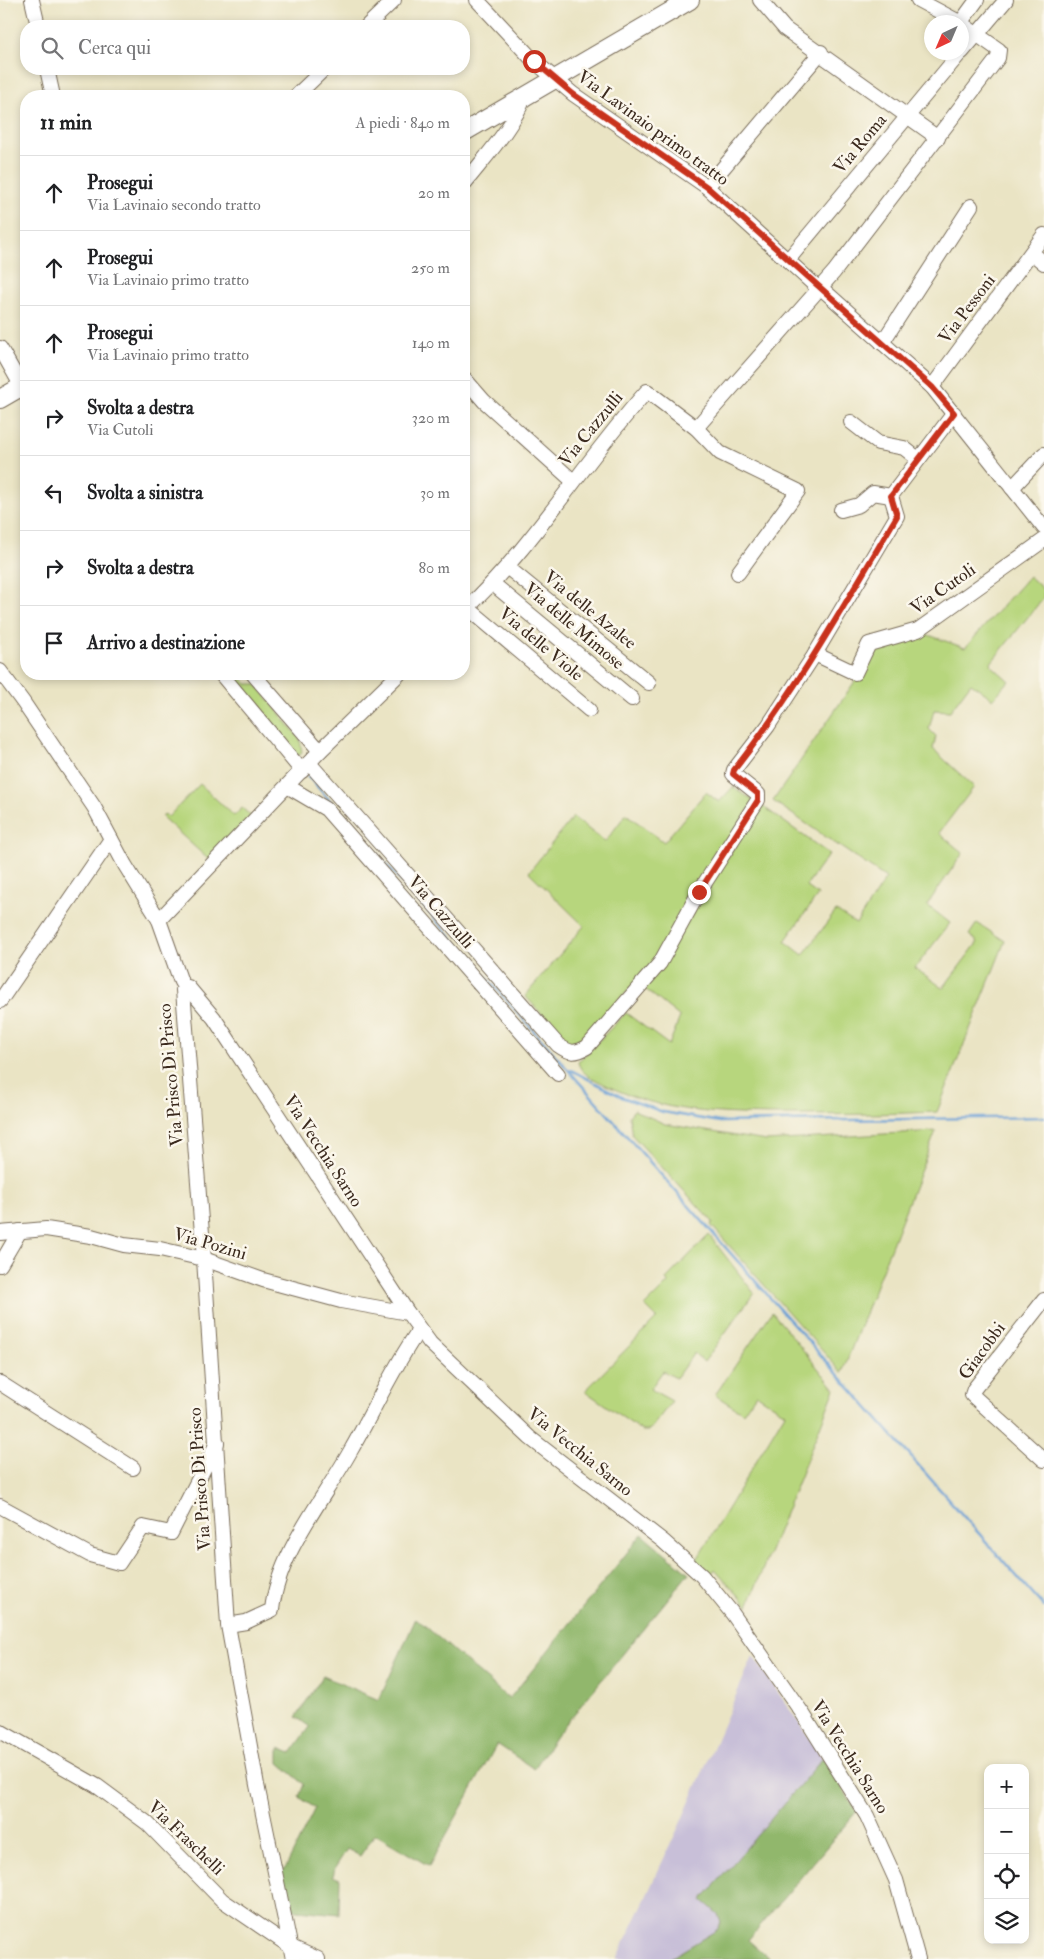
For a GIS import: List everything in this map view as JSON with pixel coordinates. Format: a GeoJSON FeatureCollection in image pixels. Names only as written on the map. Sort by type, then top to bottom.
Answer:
{"type":"FeatureCollection","features":[{"type":"Feature","properties":{"kind":"main road"},"geometry":{"type":"LineString","coordinates":[[470,128],[690,0]]}},
{"type":"Feature","properties":{"kind":"main road"},"geometry":{"type":"LineString","coordinates":[[0,399],[20,390]]}},
{"type":"Feature","properties":{"kind":"street"},"geometry":{"type":"LineString","coordinates":[[32,0],[37,20]]}},
{"type":"Feature","properties":{"kind":"street"},"geometry":{"type":"LineString","coordinates":[[373,20],[394,0]]}},
{"type":"Feature","properties":{"kind":"street","name":"Via Lavinaio primo tratto"},"geometry":{"type":"LineString","coordinates":[[477,0],[534,61],[573,94],[707,187],[932,387],[1044,528]]}},
{"type":"Feature","properties":{"kind":"street"},"geometry":{"type":"LineString","coordinates":[[760,0],[785,29],[821,52],[938,138]]}},
{"type":"Feature","properties":{"kind":"street"},"geometry":{"type":"LineString","coordinates":[[918,0],[946,15]]}},
{"type":"Feature","properties":{"kind":"street"},"geometry":{"type":"LineString","coordinates":[[967,15],[977,0]]}},
{"type":"Feature","properties":{"kind":"street","name":"Via Roma"},"geometry":{"type":"LineString","coordinates":[[969,42],[1006,0]]}},
{"type":"Feature","properties":{"kind":"street"},"geometry":{"type":"LineString","coordinates":[[738,573],[798,491],[720,453],[696,428],[820,288],[938,138],[998,58],[998,50],[969,28]]}},
{"type":"Feature","properties":{"kind":"street"},"geometry":{"type":"LineString","coordinates":[[707,187],[821,52]]}},
{"type":"Feature","properties":{"kind":"street","name":"Via Roma"},"geometry":{"type":"LineString","coordinates":[[788,260],[954,60]]}},
{"type":"Feature","properties":{"kind":"street"},"geometry":{"type":"LineString","coordinates":[[48,75],[52,90]]}},
{"type":"Feature","properties":{"kind":"street"},"geometry":{"type":"LineString","coordinates":[[302,90],[318,75]]}},
{"type":"Feature","properties":{"kind":"street"},"geometry":{"type":"LineString","coordinates":[[470,176],[520,108],[525,95]]}},
{"type":"Feature","properties":{"kind":"street"},"geometry":{"type":"LineString","coordinates":[[882,343],[972,206]]}},
{"type":"Feature","properties":{"kind":"street","name":"Via Pessoni"},"geometry":{"type":"LineString","coordinates":[[932,387],[1044,235]]}},
{"type":"Feature","properties":{"kind":"street"},"geometry":{"type":"LineString","coordinates":[[1032,253],[1044,263]]}},
{"type":"Feature","properties":{"kind":"street"},"geometry":{"type":"LineString","coordinates":[[0,348],[20,380]]}},
{"type":"Feature","properties":{"kind":"street"},"geometry":{"type":"LineString","coordinates":[[470,385],[484,401],[573,481]]}},
{"type":"Feature","properties":{"kind":"street","name":"Via Cazzulli"},"geometry":{"type":"LineString","coordinates":[[470,605],[507,567],[618,423],[647,391],[696,428]]}},
{"type":"Feature","properties":{"kind":"street"},"geometry":{"type":"LineString","coordinates":[[891,496],[954,413]]}},
{"type":"Feature","properties":{"kind":"street"},"geometry":{"type":"LineString","coordinates":[[851,422],[878,443],[904,448],[918,459]]}},
{"type":"Feature","properties":{"kind":"street"},"geometry":{"type":"LineString","coordinates":[[1012,488],[1044,454]]}},
{"type":"Feature","properties":{"kind":"street"},"geometry":{"type":"LineString","coordinates":[[841,510],[859,505],[873,493],[891,496]]}},
{"type":"Feature","properties":{"kind":"street"},"geometry":{"type":"LineString","coordinates":[[225,680],[558,1045],[568,1052],[578,1052],[587,1047],[660,963],[699,892],[758,800],[758,794],[736,779],[733,774],[734,770],[768,726],[815,654],[897,516],[891,496]]}},
{"type":"Feature","properties":{"kind":"street","name":"Via Cutoli"},"geometry":{"type":"LineString","coordinates":[[815,654],[855,673],[869,644],[918,630],[1044,540]]}},
{"type":"Feature","properties":{"kind":"street","name":"Via delle Azalee"},"geometry":{"type":"LineString","coordinates":[[507,567],[649,683]]}},
{"type":"Feature","properties":{"kind":"street","name":"Via delle Mimose"},"geometry":{"type":"LineString","coordinates":[[492,583],[632,699]]}},
{"type":"Feature","properties":{"kind":"street","name":"Via delle Viole"},"geometry":{"type":"LineString","coordinates":[[470,612],[589,710]]}},
{"type":"Feature","properties":{"kind":"street"},"geometry":{"type":"LineString","coordinates":[[0,671],[94,807],[111,840],[159,920],[184,986]]}},
{"type":"Feature","properties":{"kind":"street"},"geometry":{"type":"LineString","coordinates":[[258,680],[320,751]]}},
{"type":"Feature","properties":{"kind":"street"},"geometry":{"type":"LineString","coordinates":[[159,920],[320,751],[393,680]]}},
{"type":"Feature","properties":{"kind":"street","name":"Via Cazzulli"},"geometry":{"type":"LineString","coordinates":[[287,786],[326,809],[558,1074]]}},
{"type":"Feature","properties":{"kind":"street"},"geometry":{"type":"LineString","coordinates":[[0,1001],[111,840]]}},
{"type":"Feature","properties":{"kind":"street","name":"Via Prisco Di Prisco"},"geometry":{"type":"LineString","coordinates":[[184,986],[210,1367],[217,1442],[228,1625],[257,1785],[292,1953]]}},
{"type":"Feature","properties":{"kind":"street","name":"Via Vecchia Sarno"},"geometry":{"type":"LineString","coordinates":[[184,986],[214,1018],[408,1314],[430,1343],[530,1438],[663,1541],[695,1570],[732,1613],[843,1776],[867,1816],[896,1880],[918,1959]]}},
{"type":"Feature","properties":{"kind":"street","name":"Via Pozini"},"geometry":{"type":"LineString","coordinates":[[0,1233],[46,1229],[204,1259],[263,1280],[341,1300],[408,1314]]}},
{"type":"Feature","properties":{"kind":"street"},"geometry":{"type":"LineString","coordinates":[[0,1265],[20,1231]]}},
{"type":"Feature","properties":{"kind":"street","name":"Giacobbi"},"geometry":{"type":"LineString","coordinates":[[1044,1300],[974,1389],[972,1395],[1044,1460]]}},
{"type":"Feature","properties":{"kind":"street"},"geometry":{"type":"LineString","coordinates":[[228,1625],[246,1622],[272,1610],[274,1590],[287,1559],[351,1450],[404,1351],[419,1330]]}},
{"type":"Feature","properties":{"kind":"street"},"geometry":{"type":"LineString","coordinates":[[0,1384],[133,1468]]}},
{"type":"Feature","properties":{"kind":"street"},"geometry":{"type":"LineString","coordinates":[[0,1506],[90,1556],[119,1563],[142,1527],[171,1533],[217,1442]]}},
{"type":"Feature","properties":{"kind":"street","name":"Via Fraschelli"},"geometry":{"type":"LineString","coordinates":[[0,1731],[97,1786],[147,1823],[222,1900],[292,1953],[318,1959]]}},
{"type":"Feature","properties":{"kind":"shaded area"},"geometry":{"type":"Polygon","coordinates":[[[753,1656],[823,1758],[703,1900],[718,1914],[721,1923],[717,1930],[669,1959],[617,1959],[680,1824],[753,1656]]]}},
{"type":"Feature","properties":{"kind":"green space"},"geometry":{"type":"Polygon","coordinates":[[[1029,576],[1044,590],[1044,597],[990,664],[1009,681],[993,699],[971,683],[950,711],[934,710],[929,729],[936,736],[933,749],[974,787],[939,833],[963,853],[927,905],[950,923],[915,968],[943,988],[978,942],[969,935],[977,923],[1005,941],[937,1112],[781,1115],[736,1114],[692,1110],[670,1107],[627,1094],[593,1079],[585,1073],[578,1062],[626,1013],[669,1045],[680,1017],[644,988],[761,805],[829,854],[806,886],[818,895],[785,941],[803,955],[836,911],[856,924],[886,878],[773,801],[875,652],[923,633],[965,648],[1029,576]]]}},
{"type":"Feature","properties":{"kind":"green space"},"geometry":{"type":"Polygon","coordinates":[[[230,680],[243,680],[247,684],[256,684],[300,739],[302,753],[298,756],[230,680]]]}},
{"type":"Feature","properties":{"kind":"green space"},"geometry":{"type":"Polygon","coordinates":[[[200,784],[234,816],[242,808],[251,816],[209,860],[162,817],[165,814],[168,817],[200,784]]]}},
{"type":"Feature","properties":{"kind":"green space"},"geometry":{"type":"Polygon","coordinates":[[[733,787],[754,801],[652,964],[577,1047],[572,1047],[525,996],[584,926],[529,872],[573,817],[605,842],[626,814],[664,842],[706,792],[719,802],[733,787]]]}},
{"type":"Feature","properties":{"kind":"green space"},"geometry":{"type":"Polygon","coordinates":[[[634,1110],[665,1124],[766,1141],[936,1131],[842,1373],[711,1225],[713,1222],[632,1135],[629,1116],[634,1110]]]}},
{"type":"Feature","properties":{"kind":"green space"},"geometry":{"type":"Polygon","coordinates":[[[709,1235],[754,1293],[704,1362],[694,1353],[676,1378],[663,1371],[650,1389],[672,1401],[649,1431],[642,1431],[585,1391],[657,1318],[645,1306],[668,1283],[666,1279],[709,1235]]]}},
{"type":"Feature","properties":{"kind":"green space"},"geometry":{"type":"Polygon","coordinates":[[[772,1312],[835,1389],[748,1606],[715,1569],[710,1576],[696,1561],[785,1413],[756,1394],[743,1413],[715,1395],[772,1312]]]}},
{"type":"Feature","properties":{"kind":"green space"},"geometry":{"type":"Polygon","coordinates":[[[642,1534],[689,1573],[556,1736],[534,1769],[497,1744],[429,1866],[375,1834],[360,1856],[347,1849],[335,1868],[333,1876],[340,1879],[339,1914],[287,1909],[279,1870],[285,1869],[315,1808],[299,1797],[304,1784],[279,1763],[279,1748],[291,1753],[310,1727],[296,1717],[323,1676],[379,1700],[416,1618],[509,1699],[642,1534]]]}},
{"type":"Feature","properties":{"kind":"green space"},"geometry":{"type":"Polygon","coordinates":[[[823,1758],[857,1811],[748,1940],[770,1959],[669,1959],[717,1930],[721,1923],[718,1914],[702,1900],[823,1758]]]}},
{"type":"Feature","properties":{"kind":"waterway"},"geometry":{"type":"LineString","coordinates":[[307,775],[1044,1607]]}},
{"type":"Feature","properties":{"kind":"waterway"},"geometry":{"type":"LineString","coordinates":[[571,1070],[622,1097],[663,1112],[720,1122],[1044,1117]]}},
{"type":"Feature","properties":{"kind":"route"},"geometry":{"type":"LineString","coordinates":[[534,61],[573,94],[707,187],[819,289],[820,287],[932,387],[954,413],[891,496],[897,516],[815,654],[768,726],[734,770],[733,774],[736,779],[758,794],[758,800],[699,892]]}}]}
